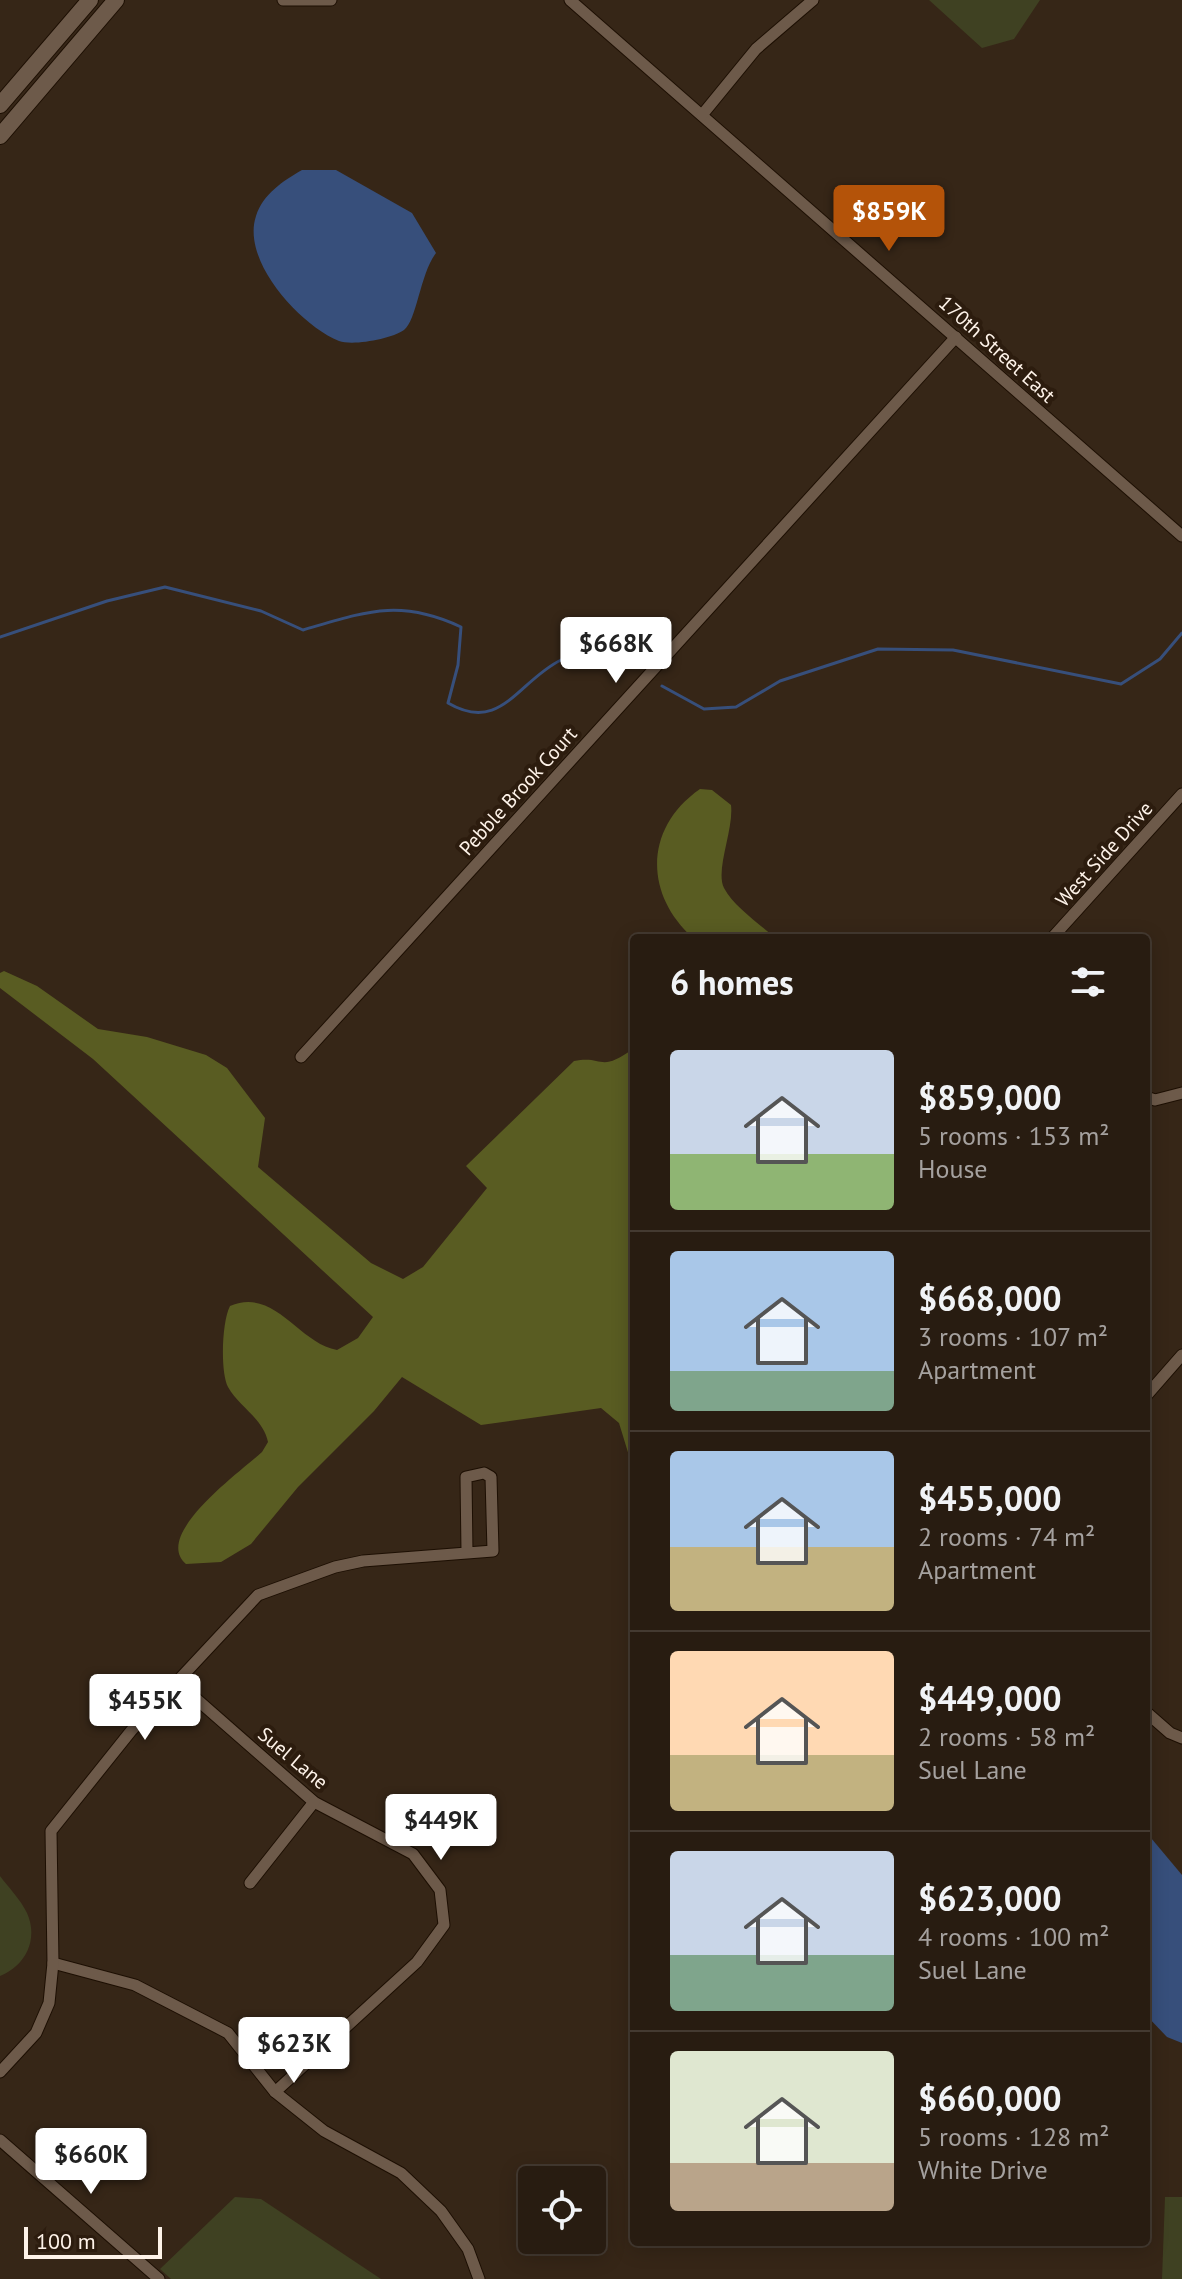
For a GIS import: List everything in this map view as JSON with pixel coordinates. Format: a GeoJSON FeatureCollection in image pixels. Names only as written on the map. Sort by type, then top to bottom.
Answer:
{"type":"FeatureCollection","features":[{"type":"Feature","properties":{"kind":"main road"},"geometry":{"type":"LineString","coordinates":[[0,105],[90,0]]}},
{"type":"Feature","properties":{"kind":"main road"},"geometry":{"type":"LineString","coordinates":[[0,136],[116,0]]}},
{"type":"Feature","properties":{"kind":"street"},"geometry":{"type":"LineString","coordinates":[[283,0],[331,0]]}},
{"type":"Feature","properties":{"kind":"street","name":"170th Street East"},"geometry":{"type":"LineString","coordinates":[[570,0],[1182,536]]}},
{"type":"Feature","properties":{"kind":"street"},"geometry":{"type":"LineString","coordinates":[[702,115],[756,49],[813,0]]}},
{"type":"Feature","properties":{"kind":"street","name":"Pebble Brook Court"},"geometry":{"type":"LineString","coordinates":[[301,1057],[956,337]]}},
{"type":"Feature","properties":{"kind":"street","name":"West Side Drive"},"geometry":{"type":"LineString","coordinates":[[1056,934],[1182,794]]}},
{"type":"Feature","properties":{"kind":"street"},"geometry":{"type":"LineString","coordinates":[[1150,1098],[1155,1100],[1182,1093]]}},
{"type":"Feature","properties":{"kind":"street"},"geometry":{"type":"LineString","coordinates":[[1150,1391],[1182,1355]]}},
{"type":"Feature","properties":{"kind":"street"},"geometry":{"type":"LineString","coordinates":[[0,2072],[36,2033],[49,2003],[53,1963],[51,1831],[131,1731],[258,1595],[335,1567],[493,1551],[491,1477],[484,1473],[466,1477],[467,1552]]}},
{"type":"Feature","properties":{"kind":"street","name":"Suel Lane"},"geometry":{"type":"LineString","coordinates":[[177,1682],[314,1802],[413,1854],[440,1890],[444,1925],[417,1962],[275,2092]]}},
{"type":"Feature","properties":{"kind":"street"},"geometry":{"type":"LineString","coordinates":[[1150,1716],[1170,1733],[1182,1738]]}},
{"type":"Feature","properties":{"kind":"street"},"geometry":{"type":"LineString","coordinates":[[250,1883],[314,1802]]}},
{"type":"Feature","properties":{"kind":"street"},"geometry":{"type":"LineString","coordinates":[[53,1963],[135,1985],[228,2033],[275,2092],[324,2131],[401,2173],[441,2211],[468,2249],[479,2279]]}},
{"type":"Feature","properties":{"kind":"street"},"geometry":{"type":"LineString","coordinates":[[0,2140],[159,2279]]}},
{"type":"Feature","properties":{"kind":"green space"},"geometry":{"type":"Polygon","coordinates":[[[929,0],[1040,0],[1014,39],[982,48],[929,0]]]}},
{"type":"Feature","properties":{"kind":"green space"},"geometry":{"type":"Polygon","coordinates":[[[700,789],[712,790],[731,805],[722,871],[724,888],[770,934],[689,934],[677,921],[659,882],[657,862],[660,842],[668,823],[700,789]]]}},
{"type":"Feature","properties":{"kind":"green space"},"geometry":{"type":"Polygon","coordinates":[[[4,971],[37,986],[98,1029],[147,1037],[206,1055],[227,1068],[265,1118],[258,1167],[371,1263],[403,1279],[423,1267],[487,1188],[466,1166],[574,1061],[608,1062],[630,1051],[630,1459],[619,1423],[601,1408],[481,1425],[402,1377],[374,1411],[298,1487],[251,1544],[221,1562],[186,1564],[179,1552],[180,1537],[189,1521],[219,1489],[262,1452],[268,1442],[261,1426],[225,1380],[224,1334],[230,1306],[246,1302],[260,1304],[286,1318],[310,1338],[337,1350],[358,1338],[373,1317],[93,1059],[0,988],[0,973],[4,971]]]}},
{"type":"Feature","properties":{"kind":"green space"},"geometry":{"type":"Polygon","coordinates":[[[0,1876],[24,1908],[31,1933],[23,1959],[0,1976],[0,1876]]]}},
{"type":"Feature","properties":{"kind":"green space"},"geometry":{"type":"Polygon","coordinates":[[[235,2197],[261,2199],[381,2279],[171,2279],[160,2269],[235,2197]]]}},
{"type":"Feature","properties":{"kind":"green space"},"geometry":{"type":"Polygon","coordinates":[[[1165,2197],[1182,2197],[1182,2279],[1162,2279],[1165,2197]]]}},
{"type":"Feature","properties":{"kind":"water"},"geometry":{"type":"Polygon","coordinates":[[[302,170],[336,170],[412,213],[436,253],[404,330],[372,341],[339,341],[307,321],[265,271],[254,234],[256,216],[269,195],[302,170]]]}},
{"type":"Feature","properties":{"kind":"water"},"geometry":{"type":"Polygon","coordinates":[[[1150,1837],[1182,1875],[1182,2043],[1167,2037],[1150,2019],[1150,1837]]]}},
{"type":"Feature","properties":{"kind":"waterway"},"geometry":{"type":"LineString","coordinates":[[0,637],[107,601],[165,587],[261,611],[303,630],[364,613],[400,610],[439,618],[461,627],[458,665],[448,703],[466,711],[482,712],[496,709],[546,669],[570,656],[597,650],[635,649]]}},
{"type":"Feature","properties":{"kind":"waterway"},"geometry":{"type":"LineString","coordinates":[[662,686],[704,709],[736,707],[780,681],[878,649],[953,650],[1121,684],[1160,659],[1182,633]]}}]}
